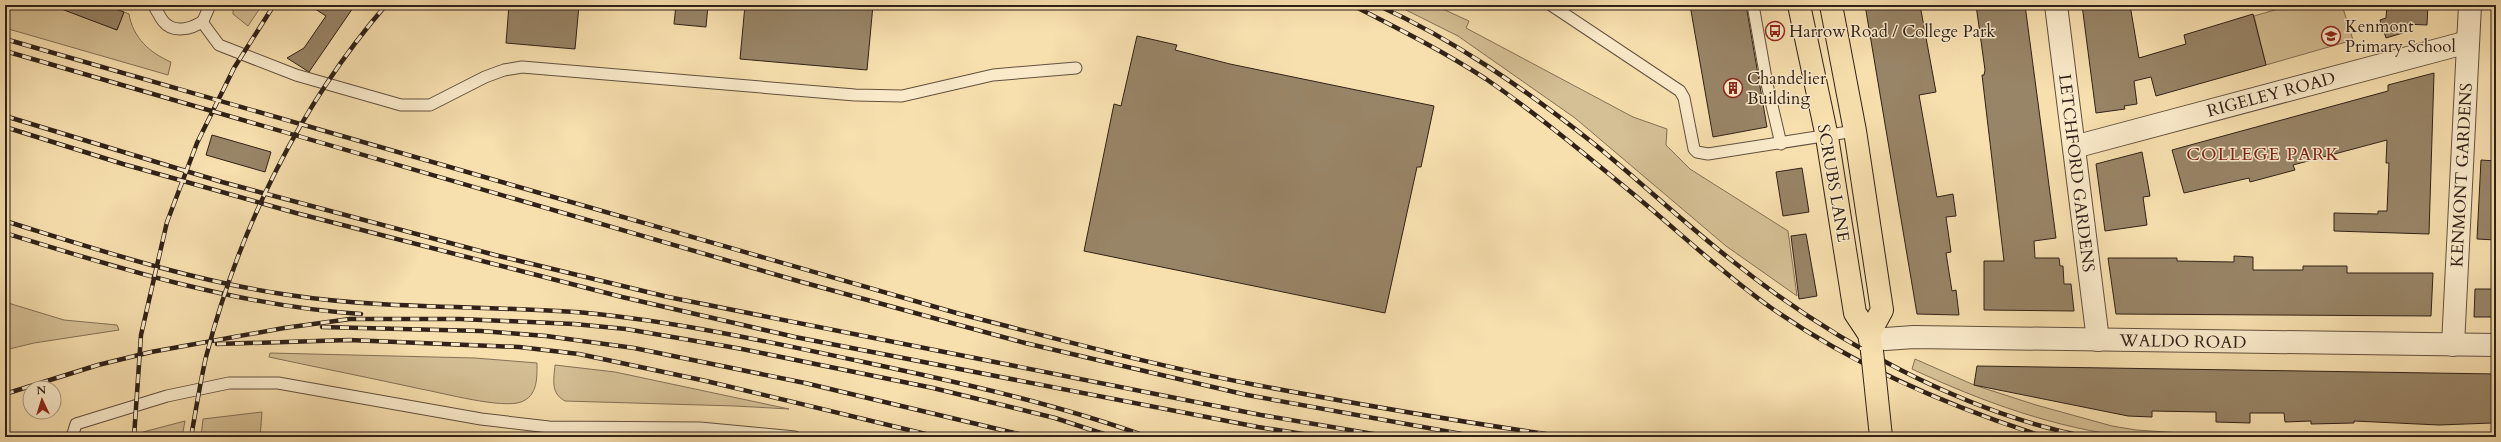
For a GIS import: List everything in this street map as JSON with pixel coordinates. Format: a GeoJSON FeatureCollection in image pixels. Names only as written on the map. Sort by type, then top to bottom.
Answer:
{"type":"FeatureCollection","features":[{"type":"Feature","properties":{"kind":"main road","name":"SCRUBS LANE"},"geometry":{"type":"LineString","coordinates":[[1799,5],[1827,137],[1855,313],[1871,342],[1881,437]]}},
{"type":"Feature","properties":{"kind":"main road","name":"SCRUBS LANE"},"geometry":{"type":"LineString","coordinates":[[1832,5],[1856,131],[1882,310],[1871,342]]}},
{"type":"Feature","properties":{"kind":"street","name":"LETCHFORD GARDENS"},"geometry":{"type":"LineString","coordinates":[[2056,5],[2098,340]]}},
{"type":"Feature","properties":{"kind":"street","name":"KENMONT GARDENS"},"geometry":{"type":"LineString","coordinates":[[2453,345],[2470,5]]}},
{"type":"Feature","properties":{"kind":"street","name":"RIGELEY ROAD"},"geometry":{"type":"LineString","coordinates":[[2074,147],[2468,42]]}},
{"type":"Feature","properties":{"kind":"street","name":"WALDO ROAD"},"geometry":{"type":"LineString","coordinates":[[1871,342],[1914,337],[2496,345]]}},
{"type":"Feature","properties":{"kind":"lane"},"geometry":{"type":"LineString","coordinates":[[153,5],[163,22],[170,27],[186,30],[202,22],[210,5]]}},
{"type":"Feature","properties":{"kind":"lane"},"geometry":{"type":"LineString","coordinates":[[1551,5],[1680,91],[1684,98],[1694,148],[1697,152],[1708,154],[1827,137],[1856,131]]}},
{"type":"Feature","properties":{"kind":"lane"},"geometry":{"type":"LineString","coordinates":[[1753,5],[1766,84],[1781,144]]}},
{"type":"Feature","properties":{"kind":"lane"},"geometry":{"type":"LineString","coordinates":[[202,22],[219,45],[296,75],[406,105],[430,105],[485,77],[504,70],[522,67],[855,95],[902,96],[993,75],[1076,68]]}},
{"type":"Feature","properties":{"kind":"lane"},"geometry":{"type":"LineString","coordinates":[[72,437],[76,424],[166,396],[229,383],[268,383],[354,395],[481,419],[549,427],[700,428],[795,437]]}},
{"type":"Feature","properties":{"kind":"shaded area"},"geometry":{"type":"Polygon","coordinates":[[[5,5],[81,5],[78,15],[117,30],[124,12],[129,14],[134,30],[144,44],[156,54],[171,62],[168,75],[5,28],[5,5]]]}},
{"type":"Feature","properties":{"kind":"shaded area"},"geometry":{"type":"Polygon","coordinates":[[[233,5],[262,5],[248,26],[233,14],[233,5]]]}},
{"type":"Feature","properties":{"kind":"shaded area"},"geometry":{"type":"Polygon","coordinates":[[[1396,5],[1434,5],[1469,21],[1466,28],[1633,117],[1667,129],[1666,145],[1690,169],[1788,231],[1797,296],[1726,246],[1575,118],[1458,36],[1396,5]]]}},
{"type":"Feature","properties":{"kind":"shaded area"},"geometry":{"type":"Polygon","coordinates":[[[2292,5],[2342,5],[2353,40],[2266,65],[2254,16],[2292,5]]]}},
{"type":"Feature","properties":{"kind":"shaded area"},"geometry":{"type":"Polygon","coordinates":[[[5,302],[64,320],[117,325],[119,330],[34,343],[5,350],[5,302]]]}},
{"type":"Feature","properties":{"kind":"shaded area"},"geometry":{"type":"Polygon","coordinates":[[[270,353],[475,358],[537,363],[536,380],[534,391],[527,399],[521,402],[512,404],[487,402],[269,357],[270,353]]]}},
{"type":"Feature","properties":{"kind":"shaded area"},"geometry":{"type":"Polygon","coordinates":[[[1915,359],[1974,385],[2036,405],[2112,426],[2136,430],[2241,437],[2172,439],[2145,438],[2076,428],[2019,412],[1938,381],[1912,369],[1915,359]]]}},
{"type":"Feature","properties":{"kind":"shaded area"},"geometry":{"type":"Polygon","coordinates":[[[555,365],[615,372],[789,409],[565,401],[560,398],[555,390],[555,365]]]}},
{"type":"Feature","properties":{"kind":"shaded area"},"geometry":{"type":"Polygon","coordinates":[[[262,412],[260,437],[201,437],[203,419],[262,412]]]}},
{"type":"Feature","properties":{"kind":"shaded area"},"geometry":{"type":"Polygon","coordinates":[[[185,421],[182,437],[143,437],[143,432],[185,421]]]}},
{"type":"Feature","properties":{"kind":"building"},"geometry":{"type":"Polygon","coordinates":[[[56,5],[105,5],[124,12],[117,30],[56,7],[56,5]]]}},
{"type":"Feature","properties":{"kind":"building"},"geometry":{"type":"Polygon","coordinates":[[[309,5],[355,5],[309,72],[287,58],[304,48],[326,16],[309,5]]]}},
{"type":"Feature","properties":{"kind":"building"},"geometry":{"type":"Polygon","coordinates":[[[509,5],[579,5],[575,49],[506,43],[509,5]]]}},
{"type":"Feature","properties":{"kind":"building"},"geometry":{"type":"Polygon","coordinates":[[[676,5],[708,5],[706,27],[674,24],[676,5]]]}},
{"type":"Feature","properties":{"kind":"building"},"geometry":{"type":"Polygon","coordinates":[[[745,5],[873,5],[867,70],[740,59],[745,5]]]}},
{"type":"Feature","properties":{"kind":"building","name":"Chandelier Building"},"geometry":{"type":"Polygon","coordinates":[[[1690,5],[1746,5],[1767,127],[1713,137],[1690,5]]]}},
{"type":"Feature","properties":{"kind":"building"},"geometry":{"type":"Polygon","coordinates":[[[1865,5],[1920,5],[1936,92],[1919,95],[1937,197],[1953,194],[1956,216],[1946,217],[1951,252],[1946,253],[1952,291],[1956,290],[1959,315],[1917,314],[1865,5]]]}},
{"type":"Feature","properties":{"kind":"building"},"geometry":{"type":"Polygon","coordinates":[[[1976,5],[2025,5],[2056,238],[2034,241],[2035,258],[2059,258],[2060,266],[2063,266],[2064,284],[2071,284],[2074,311],[1984,310],[1984,261],[2004,261],[1982,75],[1984,75],[1985,70],[1976,5]]]}},
{"type":"Feature","properties":{"kind":"building"},"geometry":{"type":"Polygon","coordinates":[[[2082,5],[2130,5],[2139,58],[2186,44],[2184,35],[2253,14],[2266,65],[2156,96],[2151,77],[2134,81],[2137,104],[2124,106],[2125,109],[2096,113],[2082,5]]]}},
{"type":"Feature","properties":{"kind":"building"},"geometry":{"type":"Polygon","coordinates":[[[2387,5],[2428,5],[2427,25],[2404,24],[2406,32],[2386,38],[2380,20],[2386,18],[2387,5]]]}},
{"type":"Feature","properties":{"kind":"building"},"geometry":{"type":"Polygon","coordinates":[[[1137,36],[1177,45],[1175,50],[1230,64],[1434,106],[1421,167],[1417,167],[1385,313],[1084,251],[1114,104],[1121,106],[1137,36]]]}},
{"type":"Feature","properties":{"kind":"building"},"geometry":{"type":"Polygon","coordinates":[[[2434,73],[2429,234],[2334,231],[2334,213],[2378,214],[2378,211],[2387,211],[2389,163],[2386,163],[2387,140],[2293,165],[2295,170],[2250,182],[2249,178],[2184,193],[2172,150],[2388,91],[2388,85],[2434,73]]]}},
{"type":"Feature","properties":{"kind":"building"},"geometry":{"type":"Polygon","coordinates":[[[212,135],[271,152],[265,172],[206,155],[212,135]]]}},
{"type":"Feature","properties":{"kind":"building"},"geometry":{"type":"Polygon","coordinates":[[[2142,152],[2150,196],[2143,197],[2147,225],[2105,231],[2096,164],[2142,152]]]}},
{"type":"Feature","properties":{"kind":"building"},"geometry":{"type":"Polygon","coordinates":[[[2481,160],[2496,161],[2496,240],[2477,239],[2481,160]]]}},
{"type":"Feature","properties":{"kind":"building"},"geometry":{"type":"Polygon","coordinates":[[[1802,168],[1809,212],[1783,216],[1776,172],[1802,168]]]}},
{"type":"Feature","properties":{"kind":"building"},"geometry":{"type":"Polygon","coordinates":[[[1806,234],[1817,296],[1799,299],[1791,236],[1806,234]]]}},
{"type":"Feature","properties":{"kind":"building"},"geometry":{"type":"Polygon","coordinates":[[[2234,256],[2253,257],[2253,270],[2303,270],[2303,266],[2347,266],[2347,273],[2433,273],[2431,316],[2116,314],[2108,258],[2177,258],[2177,261],[2234,262],[2234,256]]]}},
{"type":"Feature","properties":{"kind":"building"},"geometry":{"type":"Polygon","coordinates":[[[2475,289],[2496,289],[2496,317],[2474,317],[2475,289]]]}},
{"type":"Feature","properties":{"kind":"building"},"geometry":{"type":"Polygon","coordinates":[[[1977,366],[2496,374],[2496,415],[2492,415],[2492,423],[2439,425],[2354,421],[2354,423],[2311,424],[2311,421],[2285,422],[2284,413],[2250,413],[2250,423],[2216,422],[2216,412],[2152,411],[2152,417],[2128,416],[1974,385],[1977,366]]]}},
{"type":"Feature","properties":{"kind":"railway"},"geometry":{"type":"LineString","coordinates":[[134,437],[141,335],[167,222],[197,143],[234,68],[274,5]]}},
{"type":"Feature","properties":{"kind":"railway"},"geometry":{"type":"LineString","coordinates":[[191,437],[206,357],[236,262],[255,216],[276,170],[326,84],[386,5]]}},
{"type":"Feature","properties":{"kind":"railway"},"geometry":{"type":"LineString","coordinates":[[1352,5],[1437,49],[1486,79],[1540,118],[1592,160],[1733,279],[1770,307],[1802,328],[1868,366],[1937,398],[1972,412],[2045,437]]}},
{"type":"Feature","properties":{"kind":"railway"},"geometry":{"type":"LineString","coordinates":[[1377,5],[1462,50],[1516,85],[1593,143],[1735,263],[1773,292],[1814,320],[1901,370],[1947,392],[2040,426],[2087,437]]}},
{"type":"Feature","properties":{"kind":"railway"},"geometry":{"type":"LineString","coordinates":[[5,39],[960,314],[1069,342],[1178,369],[1251,384],[1330,399],[1567,437]]}},
{"type":"Feature","properties":{"kind":"railway"},"geometry":{"type":"LineString","coordinates":[[5,51],[798,281],[1025,343],[1247,395],[1478,437]]}},
{"type":"Feature","properties":{"kind":"railway"},"geometry":{"type":"LineString","coordinates":[[5,116],[222,182],[495,255],[668,297],[1261,415],[1391,437]]}},
{"type":"Feature","properties":{"kind":"railway"},"geometry":{"type":"LineString","coordinates":[[5,127],[123,164],[296,213],[622,297],[795,337],[1258,427],[1322,437]]}},
{"type":"Feature","properties":{"kind":"railway"},"geometry":{"type":"LineString","coordinates":[[5,221],[146,264],[217,282],[289,295],[363,303],[587,313],[724,333],[969,385],[1077,414],[1148,437]]}},
{"type":"Feature","properties":{"kind":"railway"},"geometry":{"type":"LineString","coordinates":[[5,233],[92,260],[181,284],[270,303],[315,310],[361,314]]}},
{"type":"Feature","properties":{"kind":"railway"},"geometry":{"type":"LineString","coordinates":[[5,394],[98,365],[151,352],[284,328],[350,319],[460,319],[574,324],[626,329],[742,349],[933,388],[1055,418],[1113,437]]}},
{"type":"Feature","properties":{"kind":"railway"},"geometry":{"type":"LineString","coordinates":[[322,327],[481,331],[546,336],[634,348],[805,383],[1031,437]]}},
{"type":"Feature","properties":{"kind":"railway"},"geometry":{"type":"LineString","coordinates":[[217,344],[349,340],[519,347],[579,354],[706,381],[938,437]]}},
{"type":"Feature","properties":{"kind":"place","name":"Harrow Road / College Park"},"geometry":{"type":"Point","coordinates":[1775,31]}},
{"type":"Feature","properties":{"kind":"place","name":"Kenmont Primary School"},"geometry":{"type":"Point","coordinates":[2331,36]}},
{"type":"Feature","properties":{"kind":"place","name":"Chandelier Building"},"geometry":{"type":"Point","coordinates":[1733,88]}},
{"type":"Feature","properties":{"kind":"district","name":"COLLEGE PARK"},"geometry":{"type":"Point","coordinates":[2263,154]}}]}
